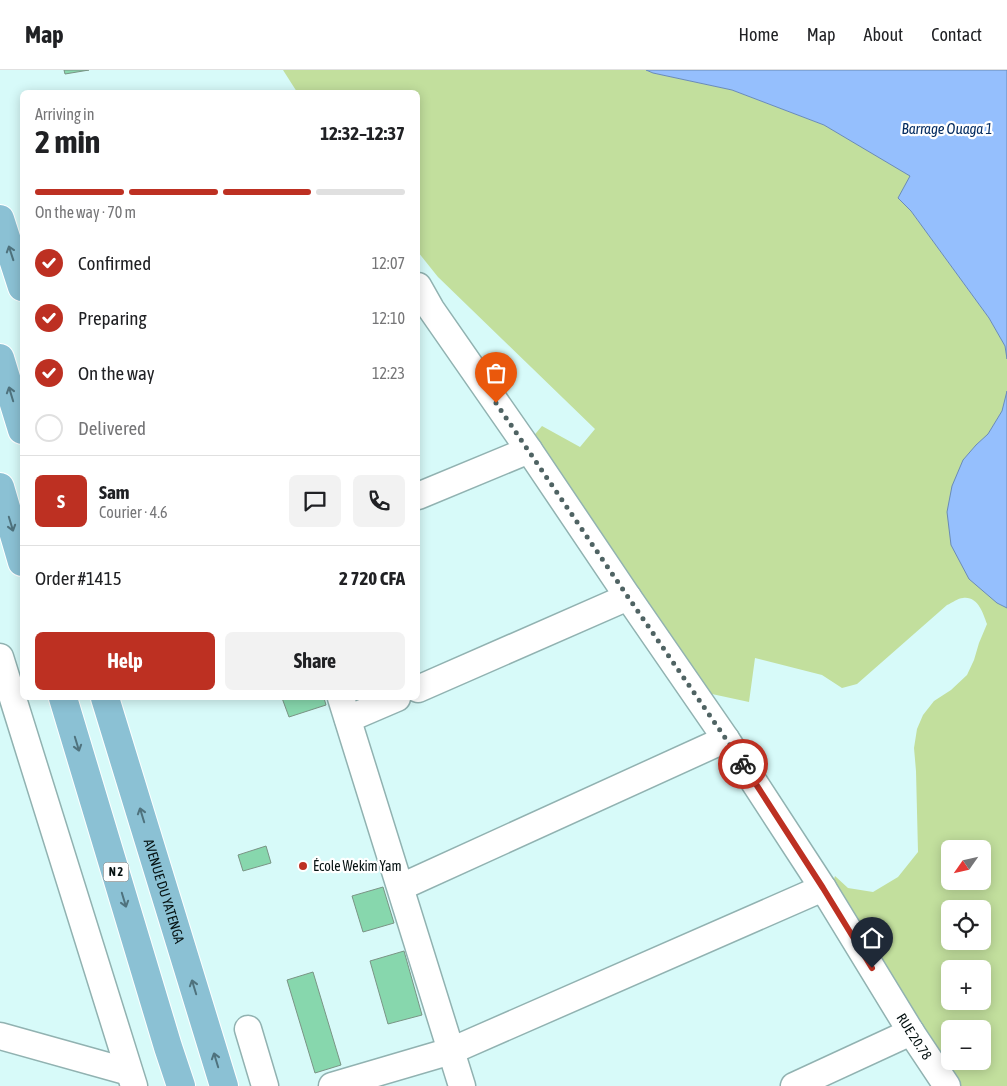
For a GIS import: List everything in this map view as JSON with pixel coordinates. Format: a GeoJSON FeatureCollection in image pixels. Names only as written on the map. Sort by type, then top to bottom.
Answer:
{"type":"FeatureCollection","features":[{"type":"Feature","properties":{"kind":"main road"},"geometry":{"type":"LineString","coordinates":[[0,219],[20,282]]}},
{"type":"Feature","properties":{"kind":"main road"},"geometry":{"type":"LineString","coordinates":[[0,358],[20,423]]}},
{"type":"Feature","properties":{"kind":"main road"},"geometry":{"type":"LineString","coordinates":[[0,487],[20,555]]}},
{"type":"Feature","properties":{"kind":"main road","name":"N 2"},"geometry":{"type":"LineString","coordinates":[[64,700],[181,1086]]}},
{"type":"Feature","properties":{"kind":"main road","name":"AVENUE DU YATENGA"},"geometry":{"type":"LineString","coordinates":[[107,700],[224,1086]]}},
{"type":"Feature","properties":{"kind":"main road"},"geometry":{"type":"LineString","coordinates":[[113,700],[125,759]]}},
{"type":"Feature","properties":{"kind":"street","name":"RUE 20.78"},"geometry":{"type":"LineString","coordinates":[[420,294],[424,311],[529,450],[726,739],[823,888],[911,1032],[947,1086]]}},
{"type":"Feature","properties":{"kind":"street"},"geometry":{"type":"LineString","coordinates":[[420,495],[529,450]]}},
{"type":"Feature","properties":{"kind":"street"},"geometry":{"type":"LineString","coordinates":[[420,688],[628,597]]}},
{"type":"Feature","properties":{"kind":"street"},"geometry":{"type":"LineString","coordinates":[[0,657],[131,1079]]}},
{"type":"Feature","properties":{"kind":"street"},"geometry":{"type":"LineString","coordinates":[[387,700],[345,708],[462,1086]]}},
{"type":"Feature","properties":{"kind":"street"},"geometry":{"type":"LineString","coordinates":[[401,887],[726,739]]}},
{"type":"Feature","properties":{"kind":"street"},"geometry":{"type":"LineString","coordinates":[[332,1086],[451,1051],[823,888]]}},
{"type":"Feature","properties":{"kind":"street"},"geometry":{"type":"LineString","coordinates":[[248,1029],[265,1086]]}},
{"type":"Feature","properties":{"kind":"street"},"geometry":{"type":"LineString","coordinates":[[794,1086],[911,1032]]}},
{"type":"Feature","properties":{"kind":"street"},"geometry":{"type":"LineString","coordinates":[[0,1036],[131,1079]]}},
{"type":"Feature","properties":{"kind":"green space"},"geometry":{"type":"Polygon","coordinates":[[[283,70],[646,70],[732,90],[824,125],[911,176],[898,198],[911,211],[989,318],[1005,346],[1007,359],[1007,391],[1002,411],[988,434],[963,460],[997,603],[1007,608],[1007,1086],[956,1086],[946,1070],[991,1070],[991,1020],[941,1020],[941,1062],[832,885],[835,876],[848,888],[873,892],[898,877],[918,852],[914,748],[917,729],[923,715],[934,701],[951,690],[967,675],[987,624],[979,606],[968,598],[959,599],[947,605],[857,684],[842,688],[822,675],[755,658],[749,702],[698,691],[531,439],[542,426],[580,447],[595,429],[438,277],[420,254],[420,90],[296,90],[283,70]]]}},
{"type":"Feature","properties":{"kind":"water","name":"Barrage Ouaga 1"},"geometry":{"type":"Polygon","coordinates":[[[646,70],[1007,70],[1007,359],[1005,346],[989,318],[911,211],[898,198],[910,176],[824,125],[732,90],[646,70]]]}},
{"type":"Feature","properties":{"kind":"water"},"geometry":{"type":"Polygon","coordinates":[[[1007,391],[1007,608],[997,603],[969,579],[951,545],[947,512],[952,486],[963,460],[988,434],[1002,411],[1007,391]]]}},
{"type":"Feature","properties":{"kind":"building"},"geometry":{"type":"Polygon","coordinates":[[[64,70],[89,70],[65,74],[64,70]]]}},
{"type":"Feature","properties":{"kind":"building"},"geometry":{"type":"Polygon","coordinates":[[[283,700],[325,700],[326,705],[289,717],[283,700]]]}},
{"type":"Feature","properties":{"kind":"building"},"geometry":{"type":"Polygon","coordinates":[[[266,846],[271,863],[243,871],[238,855],[266,846]]]}},
{"type":"Feature","properties":{"kind":"building"},"geometry":{"type":"Polygon","coordinates":[[[383,887],[394,923],[363,932],[352,896],[383,887]]]}},
{"type":"Feature","properties":{"kind":"building"},"geometry":{"type":"Polygon","coordinates":[[[404,951],[422,1015],[388,1024],[370,961],[404,951]]]}},
{"type":"Feature","properties":{"kind":"building"},"geometry":{"type":"Polygon","coordinates":[[[313,972],[341,1065],[315,1073],[287,980],[313,972]]]}},
{"type":"Feature","properties":{"kind":"way so far"},"geometry":{"type":"LineString","coordinates":[[496,403],[743,764]]}},
{"type":"Feature","properties":{"kind":"place","name":"École Wekim Yam"},"geometry":{"type":"Point","coordinates":[303,866]}},
{"type":"Feature","properties":{"kind":"route"},"geometry":{"type":"LineString","coordinates":[[743,764],[872,968]]}}]}
